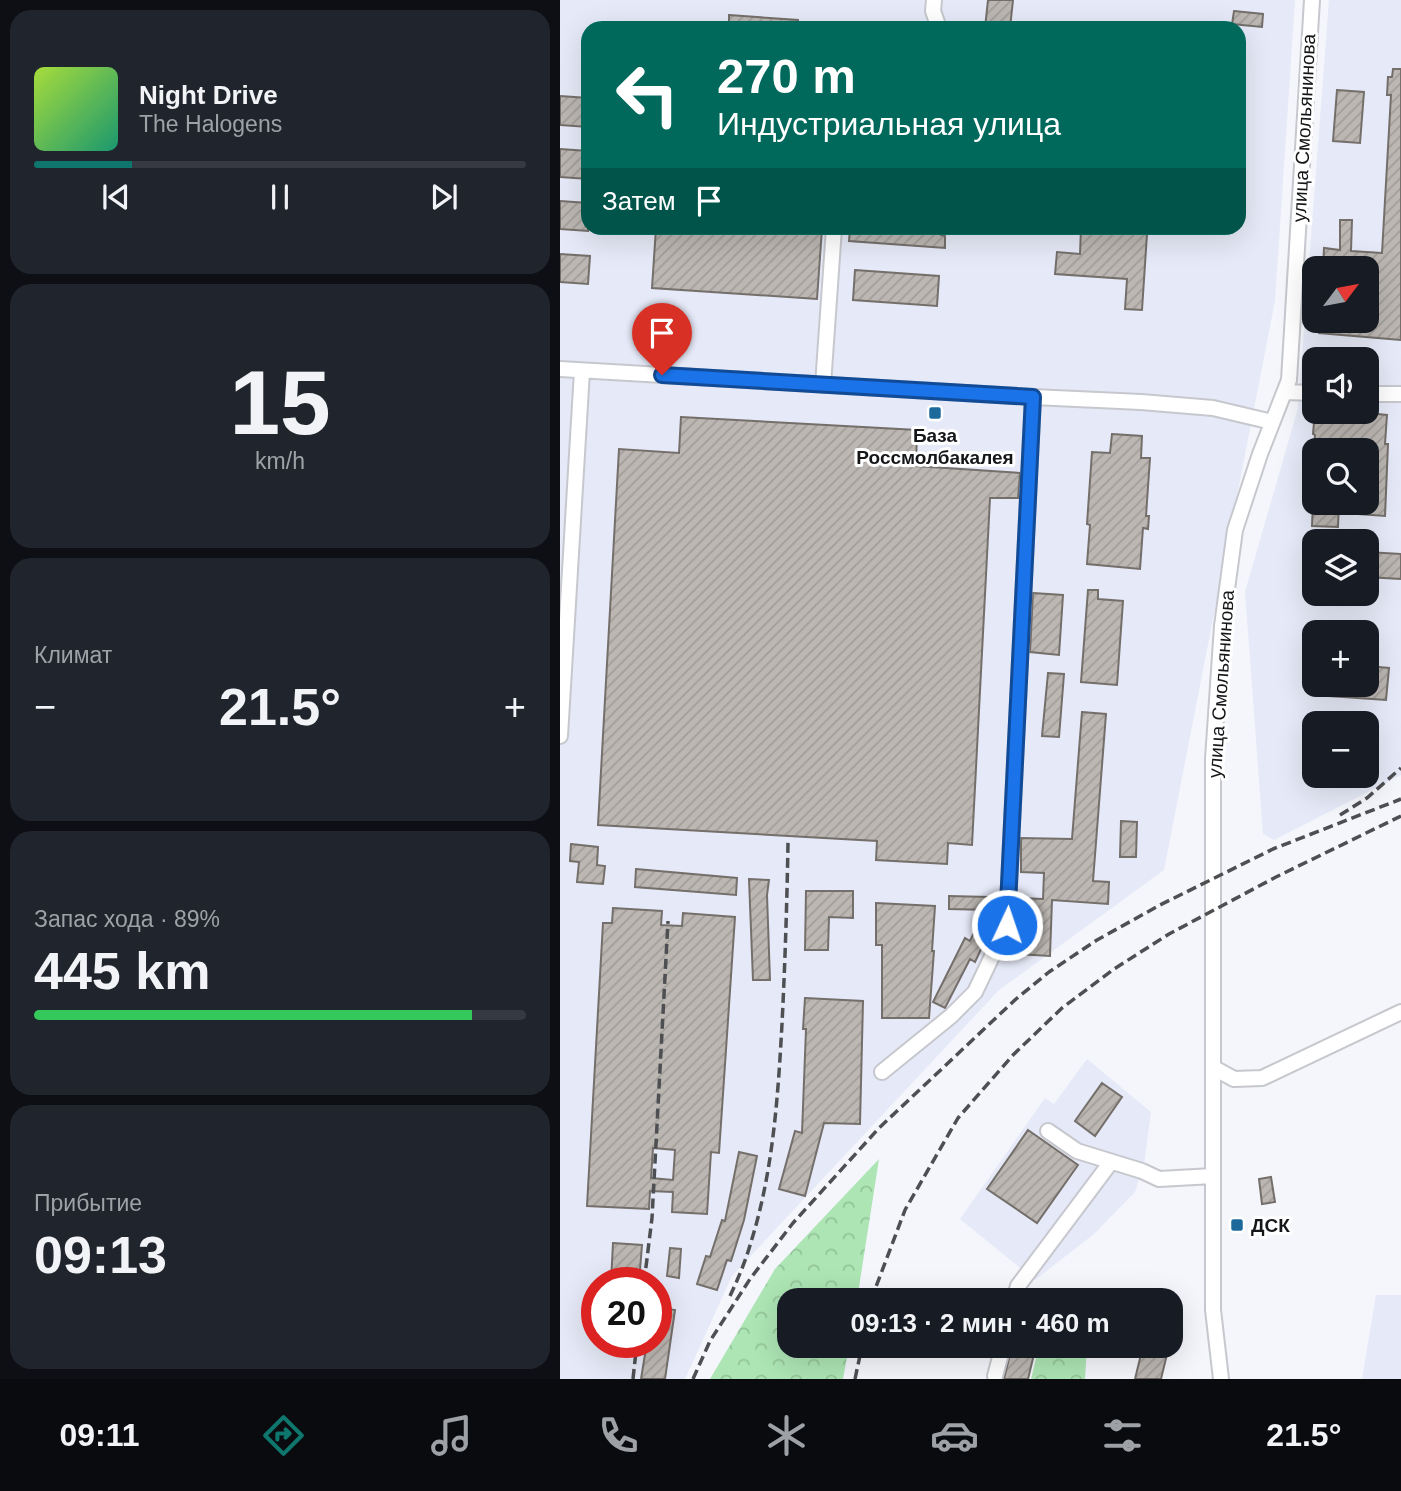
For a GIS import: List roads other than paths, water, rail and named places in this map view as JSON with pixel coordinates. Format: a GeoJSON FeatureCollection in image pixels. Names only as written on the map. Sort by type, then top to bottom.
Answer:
{"type":"FeatureCollection","features":[{"type":"Feature","properties":{"kind":"street"},"geometry":{"type":"LineString","coordinates":[[934,0],[933,10],[937,21]]}},
{"type":"Feature","properties":{"kind":"street","name":"улица Смольянинова"},"geometry":{"type":"LineString","coordinates":[[1220,1374],[1213,1310],[1213,760],[1222,626],[1235,530],[1289,380],[1312,0]]}},
{"type":"Feature","properties":{"kind":"street"},"geometry":{"type":"LineString","coordinates":[[823,385],[834,235]]}},
{"type":"Feature","properties":{"kind":"street"},"geometry":{"type":"LineString","coordinates":[[560,369],[1141,402],[1213,408],[1272,422]]}},
{"type":"Feature","properties":{"kind":"street"},"geometry":{"type":"LineString","coordinates":[[560,736],[582,370]]}},
{"type":"Feature","properties":{"kind":"street"},"geometry":{"type":"LineString","coordinates":[[1285,392],[1302,393]]}},
{"type":"Feature","properties":{"kind":"street"},"geometry":{"type":"LineString","coordinates":[[1379,394],[1401,394]]}},
{"type":"Feature","properties":{"kind":"street"},"geometry":{"type":"LineString","coordinates":[[882,1072],[951,1016],[975,992],[1007,925],[1033,397]]}},
{"type":"Feature","properties":{"kind":"street"},"geometry":{"type":"LineString","coordinates":[[1214,1068],[1234,1079],[1262,1078],[1401,1013]]}},
{"type":"Feature","properties":{"kind":"street"},"geometry":{"type":"LineString","coordinates":[[1048,1131],[1077,1151],[1159,1179],[1213,1176]]}},
{"type":"Feature","properties":{"kind":"street"},"geometry":{"type":"LineString","coordinates":[[1017,1288],[1111,1162]]}},
{"type":"Feature","properties":{"kind":"street"},"geometry":{"type":"LineString","coordinates":[[995,1376],[1000,1358]]}},
{"type":"Feature","properties":{"kind":"street"},"geometry":{"type":"LineString","coordinates":[[1220,1374],[1232,1379]]}},
{"type":"Feature","properties":{"kind":"railway"},"geometry":{"type":"LineString","coordinates":[[1340,815],[1367,798],[1401,768]]}},
{"type":"Feature","properties":{"kind":"railway"},"geometry":{"type":"LineString","coordinates":[[693,1379],[710,1341],[750,1279],[793,1223],[879,1128],[1016,999],[1049,972],[1097,940],[1160,905],[1273,849],[1401,799]]}},
{"type":"Feature","properties":{"kind":"railway"},"geometry":{"type":"LineString","coordinates":[[876,1288],[905,1210],[958,1118],[1013,1055],[1062,1008],[1114,969],[1169,934],[1276,877],[1401,816]]}},
{"type":"Feature","properties":{"kind":"railway"},"geometry":{"type":"LineString","coordinates":[[730,1296],[747,1256],[758,1216],[773,1134],[782,1024],[788,842]]}},
{"type":"Feature","properties":{"kind":"railway"},"geometry":{"type":"LineString","coordinates":[[646,1267],[652,1218],[668,921]]}},
{"type":"Feature","properties":{"kind":"railway"},"geometry":{"type":"LineString","coordinates":[[633,1379],[635,1358]]}},
{"type":"Feature","properties":{"kind":"railway"},"geometry":{"type":"LineString","coordinates":[[855,1379],[859,1358]]}},
{"type":"Feature","properties":{"kind":"place","name":"База Россмолбакалея"},"geometry":{"type":"Point","coordinates":[935,413]}},
{"type":"Feature","properties":{"kind":"place","name":"ДСК"},"geometry":{"type":"Point","coordinates":[1237,1225]}}]}
